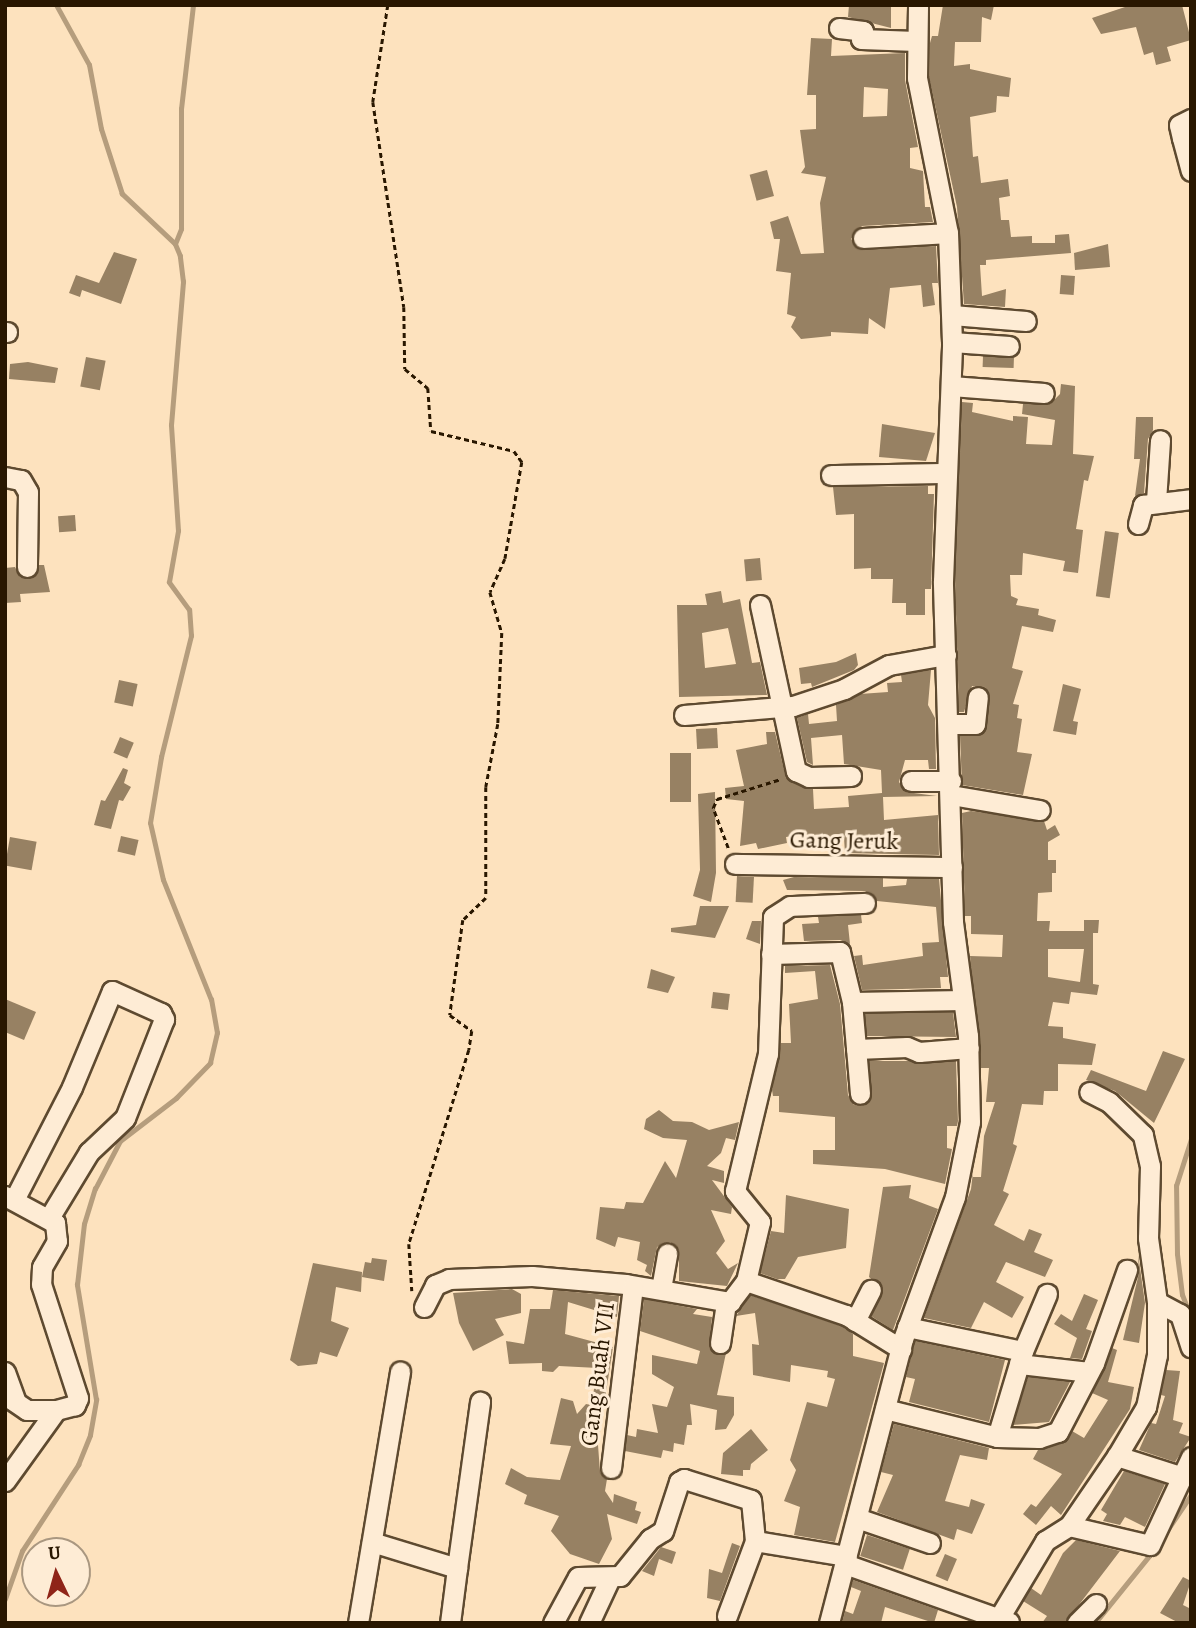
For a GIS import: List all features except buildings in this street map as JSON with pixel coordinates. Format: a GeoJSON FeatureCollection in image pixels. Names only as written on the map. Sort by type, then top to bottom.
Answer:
{"type":"FeatureCollection","features":[{"type":"Feature","properties":{"kind":"street"},"geometry":{"type":"LineString","coordinates":[[830,1623],[907,1326],[943,1234],[965,1156],[970,1122],[969,1048],[953,922],[950,724],[946,655],[945,473],[951,386],[952,315],[948,233],[917,78],[918,5]]}},
{"type":"Feature","properties":{"kind":"street"},"geometry":{"type":"LineString","coordinates":[[839,28],[864,27],[861,39],[916,41]]}},
{"type":"Feature","properties":{"kind":"street"},"geometry":{"type":"LineString","coordinates":[[1191,119],[1179,125],[1186,136],[1191,171]]}},
{"type":"Feature","properties":{"kind":"street"},"geometry":{"type":"LineString","coordinates":[[863,238],[948,233]]}},
{"type":"Feature","properties":{"kind":"street"},"geometry":{"type":"LineString","coordinates":[[952,315],[1026,321]]}},
{"type":"Feature","properties":{"kind":"street"},"geometry":{"type":"LineString","coordinates":[[952,342],[1009,346]]}},
{"type":"Feature","properties":{"kind":"street"},"geometry":{"type":"LineString","coordinates":[[951,386],[1044,393]]}},
{"type":"Feature","properties":{"kind":"street"},"geometry":{"type":"LineString","coordinates":[[1156,501],[1160,440]]}},
{"type":"Feature","properties":{"kind":"street"},"geometry":{"type":"LineString","coordinates":[[831,475],[945,473]]}},
{"type":"Feature","properties":{"kind":"street"},"geometry":{"type":"LineString","coordinates":[[5,477],[21,480],[28,492],[27,567]]}},
{"type":"Feature","properties":{"kind":"street"},"geometry":{"type":"LineString","coordinates":[[1138,524],[1142,506],[1156,501],[1191,499]]}},
{"type":"Feature","properties":{"kind":"street"},"geometry":{"type":"LineString","coordinates":[[761,605],[780,708],[799,773],[851,775]]}},
{"type":"Feature","properties":{"kind":"street"},"geometry":{"type":"LineString","coordinates":[[684,715],[780,708],[845,689],[889,665],[946,655]]}},
{"type":"Feature","properties":{"kind":"street"},"geometry":{"type":"LineString","coordinates":[[950,724],[975,724],[978,697]]}},
{"type":"Feature","properties":{"kind":"street"},"geometry":{"type":"LineString","coordinates":[[911,780],[1040,810]]}},
{"type":"Feature","properties":{"kind":"street","name":"Gang Jeruk"},"geometry":{"type":"LineString","coordinates":[[735,863],[952,867]]}},
{"type":"Feature","properties":{"kind":"street"},"geometry":{"type":"LineString","coordinates":[[720,1343],[726,1303],[746,1281],[760,1219],[735,1191],[768,1054],[770,929],[780,910],[865,903]]}},
{"type":"Feature","properties":{"kind":"street"},"geometry":{"type":"LineString","coordinates":[[771,954],[840,952],[852,1002],[860,1094]]}},
{"type":"Feature","properties":{"kind":"street"},"geometry":{"type":"LineString","coordinates":[[5,1372],[10,1397],[27,1410],[56,1410],[75,1405],[78,1398],[41,1284],[42,1267],[58,1235],[49,1218],[8,1199],[72,1087],[112,991],[161,1013],[164,1019],[125,1118],[89,1152],[49,1218]]}},
{"type":"Feature","properties":{"kind":"street"},"geometry":{"type":"LineString","coordinates":[[852,1002],[963,1000]]}},
{"type":"Feature","properties":{"kind":"street"},"geometry":{"type":"LineString","coordinates":[[856,1049],[907,1047],[919,1052],[969,1048]]}},
{"type":"Feature","properties":{"kind":"street"},"geometry":{"type":"LineString","coordinates":[[755,1541],[846,1560],[1005,1620],[1045,1541],[1069,1526],[1117,1456],[1146,1407],[1157,1355],[1157,1303],[1148,1238],[1150,1166],[1143,1135],[1109,1102],[1089,1092]]}},
{"type":"Feature","properties":{"kind":"street"},"geometry":{"type":"LineString","coordinates":[[661,1289],[667,1254]]}},
{"type":"Feature","properties":{"kind":"street"},"geometry":{"type":"LineString","coordinates":[[885,1409],[997,1437],[1039,1438],[1058,1432],[1089,1372],[1127,1270]]}},
{"type":"Feature","properties":{"kind":"street"},"geometry":{"type":"LineString","coordinates":[[419,1304],[435,1285],[449,1279],[531,1276],[661,1289],[726,1303]]}},
{"type":"Feature","properties":{"kind":"street"},"geometry":{"type":"LineString","coordinates":[[746,1281],[855,1321],[901,1349]]}},
{"type":"Feature","properties":{"kind":"street","name":"Gang Buah VII"},"geometry":{"type":"LineString","coordinates":[[611,1468],[633,1286]]}},
{"type":"Feature","properties":{"kind":"street"},"geometry":{"type":"LineString","coordinates":[[855,1321],[871,1290]]}},
{"type":"Feature","properties":{"kind":"street"},"geometry":{"type":"LineString","coordinates":[[997,1437],[1021,1358],[1047,1294]]}},
{"type":"Feature","properties":{"kind":"street"},"geometry":{"type":"LineString","coordinates":[[1157,1303],[1180,1314],[1191,1347]]}},
{"type":"Feature","properties":{"kind":"street"},"geometry":{"type":"LineString","coordinates":[[907,1326],[1021,1358],[1089,1372]]}},
{"type":"Feature","properties":{"kind":"street"},"geometry":{"type":"LineString","coordinates":[[358,1623],[400,1371]]}},
{"type":"Feature","properties":{"kind":"street"},"geometry":{"type":"LineString","coordinates":[[450,1623],[480,1402]]}},
{"type":"Feature","properties":{"kind":"street"},"geometry":{"type":"LineString","coordinates":[[5,1481],[56,1410]]}},
{"type":"Feature","properties":{"kind":"street"},"geometry":{"type":"LineString","coordinates":[[1117,1456],[1183,1477]]}},
{"type":"Feature","properties":{"kind":"street"},"geometry":{"type":"LineString","coordinates":[[1069,1526],[1150,1545],[1191,1457]]}},
{"type":"Feature","properties":{"kind":"street"},"geometry":{"type":"LineString","coordinates":[[553,1623],[578,1577],[620,1576],[650,1539],[663,1531],[679,1482],[684,1479],[748,1496],[755,1541],[727,1616]]}},
{"type":"Feature","properties":{"kind":"street"},"geometry":{"type":"LineString","coordinates":[[857,1518],[930,1543]]}},
{"type":"Feature","properties":{"kind":"street"},"geometry":{"type":"LineString","coordinates":[[372,1542],[457,1567]]}},
{"type":"Feature","properties":{"kind":"street"},"geometry":{"type":"LineString","coordinates":[[589,1623],[610,1578]]}},
{"type":"Feature","properties":{"kind":"street"},"geometry":{"type":"LineString","coordinates":[[1077,1623],[1096,1604]]}},
{"type":"Feature","properties":{"kind":"path"},"geometry":{"type":"LineString","coordinates":[[388,5],[373,102],[404,307],[405,369],[428,388],[431,431],[514,451],[522,461],[505,559],[490,592],[502,633],[498,724],[486,787],[486,898],[463,920],[450,1015],[472,1031],[470,1050],[409,1244],[419,1304]]}},
{"type":"Feature","properties":{"kind":"path"},"geometry":{"type":"LineString","coordinates":[[735,863],[713,808],[717,799],[799,773]]}},
{"type":"Feature","properties":{"kind":"waterway"},"geometry":{"type":"LineString","coordinates":[[5,1599],[22,1551],[78,1465],[90,1435],[96,1400],[77,1285],[84,1224],[95,1189],[120,1141],[176,1098],[210,1063],[217,1033],[211,1000],[163,880],[150,823],[161,757],[191,636],[189,610],[169,582],[178,531],[171,425],[183,282],[180,256],[175,244],[122,194],[101,129],[89,65],[56,5]]}},
{"type":"Feature","properties":{"kind":"waterway"},"geometry":{"type":"LineString","coordinates":[[175,244],[181,229],[181,109],[193,5]]}},
{"type":"Feature","properties":{"kind":"waterway"},"geometry":{"type":"LineString","coordinates":[[1189,1313],[1182,1295],[1177,1254],[1176,1186],[1191,1139]]}},
{"type":"Feature","properties":{"kind":"waterway"},"geometry":{"type":"LineString","coordinates":[[1166,1532],[1191,1495]]}},
{"type":"Feature","properties":{"kind":"waterway"},"geometry":{"type":"LineString","coordinates":[[1095,1623],[1153,1551]]}}]}
